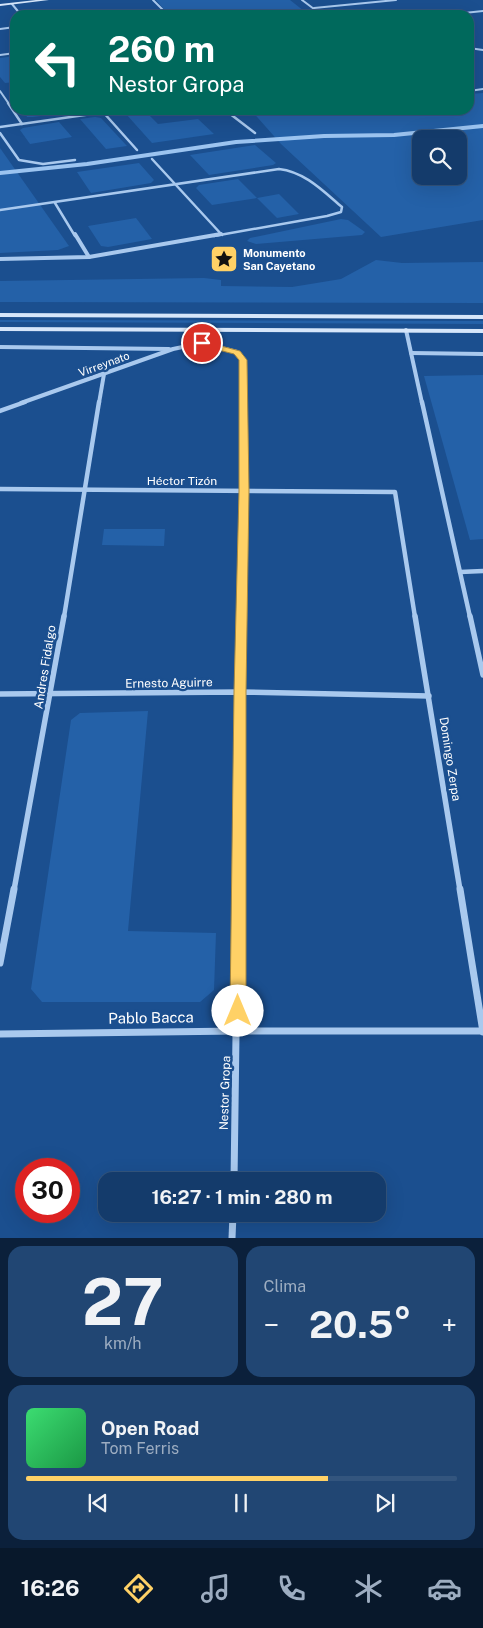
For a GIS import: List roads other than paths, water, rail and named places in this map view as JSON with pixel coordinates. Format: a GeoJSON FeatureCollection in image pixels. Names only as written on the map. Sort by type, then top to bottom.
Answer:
{"type":"FeatureCollection","features":[{"type":"Feature","properties":{"kind":"main road"},"geometry":{"type":"LineString","coordinates":[[0,5],[47,0]]}},
{"type":"Feature","properties":{"kind":"main road"},"geometry":{"type":"LineString","coordinates":[[0,316],[483,317]]}},
{"type":"Feature","properties":{"kind":"main road"},"geometry":{"type":"LineString","coordinates":[[0,329],[483,331]]}},
{"type":"Feature","properties":{"kind":"street"},"geometry":{"type":"LineString","coordinates":[[153,0],[164,10]]}},
{"type":"Feature","properties":{"kind":"street"},"geometry":{"type":"LineString","coordinates":[[302,0],[316,10]]}},
{"type":"Feature","properties":{"kind":"street"},"geometry":{"type":"LineString","coordinates":[[314,8],[396,0]]}},
{"type":"Feature","properties":{"kind":"street"},"geometry":{"type":"LineString","coordinates":[[12,4],[17,10]]}},
{"type":"Feature","properties":{"kind":"street"},"geometry":{"type":"LineString","coordinates":[[0,91],[10,106]]}},
{"type":"Feature","properties":{"kind":"street"},"geometry":{"type":"LineString","coordinates":[[16,115],[22,124]]}},
{"type":"Feature","properties":{"kind":"street"},"geometry":{"type":"LineString","coordinates":[[0,127],[77,115]]}},
{"type":"Feature","properties":{"kind":"street"},"geometry":{"type":"LineString","coordinates":[[106,115],[137,150]]}},
{"type":"Feature","properties":{"kind":"street"},"geometry":{"type":"LineString","coordinates":[[232,115],[255,133]]}},
{"type":"Feature","properties":{"kind":"street"},"geometry":{"type":"LineString","coordinates":[[0,133],[19,160],[43,164],[75,160]]}},
{"type":"Feature","properties":{"kind":"street"},"geometry":{"type":"LineString","coordinates":[[152,159],[222,235]]}},
{"type":"Feature","properties":{"kind":"street"},"geometry":{"type":"LineString","coordinates":[[0,210],[280,169],[290,169],[300,174],[342,207],[341,212],[326,216],[89,257],[0,260]]}},
{"type":"Feature","properties":{"kind":"street"},"geometry":{"type":"LineString","coordinates":[[55,203],[89,257]]}},
{"type":"Feature","properties":{"kind":"street"},"geometry":{"type":"LineString","coordinates":[[202,343],[207,330]]}},
{"type":"Feature","properties":{"kind":"street"},"geometry":{"type":"LineString","coordinates":[[406,330],[483,674]]}},
{"type":"Feature","properties":{"kind":"street","name":"Virreynato"},"geometry":{"type":"LineString","coordinates":[[0,411],[172,349],[202,343]]}},
{"type":"Feature","properties":{"kind":"street","name":"Nestor Gropa"},"geometry":{"type":"LineString","coordinates":[[202,343],[237,352],[243,360],[244,491],[240,692],[238,1031],[234,1172]]}},
{"type":"Feature","properties":{"kind":"street"},"geometry":{"type":"LineString","coordinates":[[0,347],[172,349]]}},
{"type":"Feature","properties":{"kind":"street"},"geometry":{"type":"LineString","coordinates":[[411,353],[483,354]]}},
{"type":"Feature","properties":{"kind":"street","name":"Andres Fidalgo"},"geometry":{"type":"LineString","coordinates":[[0,963],[51,694],[104,374]]}},
{"type":"Feature","properties":{"kind":"street","name":"Héctor Tizón"},"geometry":{"type":"LineString","coordinates":[[0,489],[394,492]]}},
{"type":"Feature","properties":{"kind":"street","name":"Domingo Zerpa"},"geometry":{"type":"LineString","coordinates":[[394,492],[483,1031]]}},
{"type":"Feature","properties":{"kind":"street"},"geometry":{"type":"LineString","coordinates":[[460,572],[483,571]]}},
{"type":"Feature","properties":{"kind":"street","name":"Ernesto Aguirre"},"geometry":{"type":"LineString","coordinates":[[0,694],[240,692],[429,696]]}},
{"type":"Feature","properties":{"kind":"street","name":"Pablo Bacca"},"geometry":{"type":"LineString","coordinates":[[0,1034],[238,1031],[483,1031]]}},
{"type":"Feature","properties":{"kind":"street"},"geometry":{"type":"LineString","coordinates":[[232,1238],[233,1222]]}},
{"type":"Feature","properties":{"kind":"waterway"},"geometry":{"type":"LineString","coordinates":[[0,173],[87,164],[236,142],[324,136],[394,135],[483,126]]}},
{"type":"Feature","properties":{"kind":"place","name":"Monumento San Cayetano"},"geometry":{"type":"Point","coordinates":[224,259]}}]}
